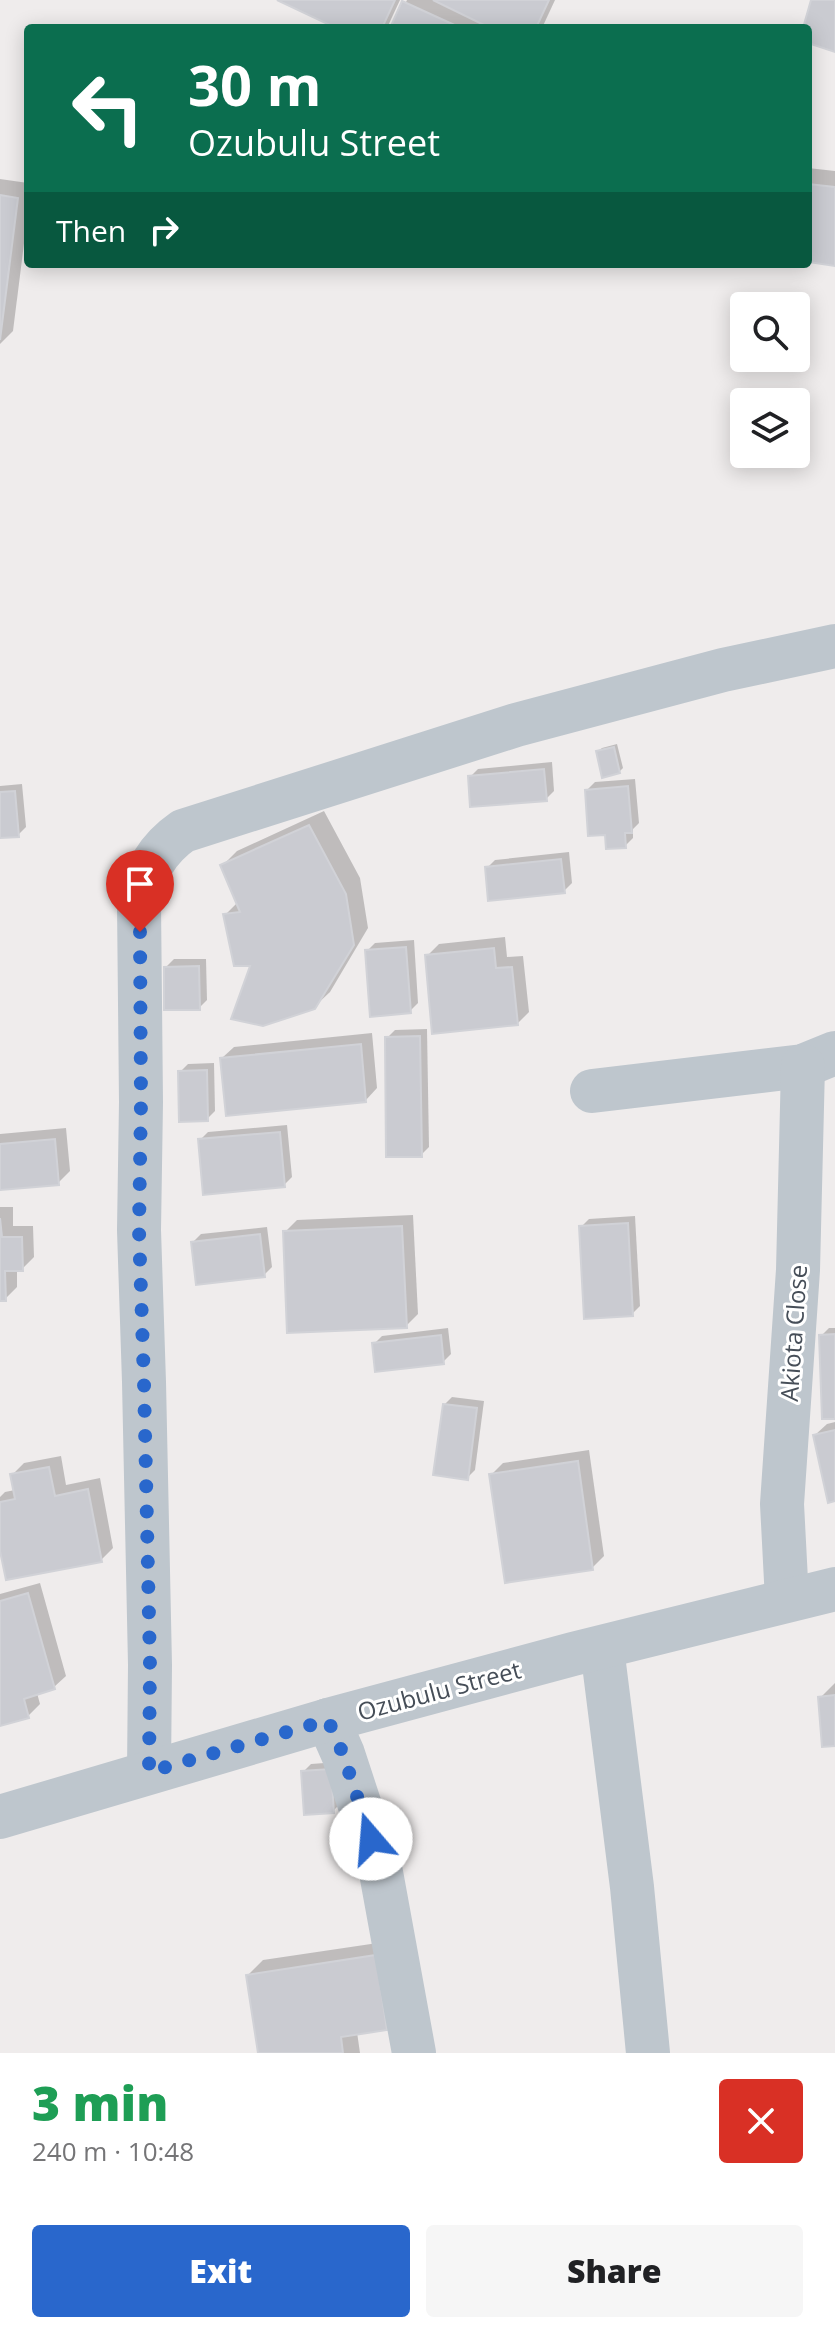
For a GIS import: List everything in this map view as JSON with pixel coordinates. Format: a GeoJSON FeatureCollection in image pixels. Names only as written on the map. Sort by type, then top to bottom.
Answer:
{"type":"FeatureCollection","features":[{"type":"Feature","properties":{"kind":"street"},"geometry":{"type":"LineString","coordinates":[[149,1772],[150,1649],[139,1230],[139,904],[143,881],[154,862],[167,842],[183,831],[371,769],[516,725],[708,673],[835,646]]}},
{"type":"Feature","properties":{"kind":"street"},"geometry":{"type":"LineString","coordinates":[[592,1091],[819,1060]]}},
{"type":"Feature","properties":{"kind":"street","name":"Akiota Close"},"geometry":{"type":"LineString","coordinates":[[787,1600],[782,1504],[798,1270],[819,1060]]}},
{"type":"Feature","properties":{"kind":"street","name":"Ozubulu Street"},"geometry":{"type":"LineString","coordinates":[[0,1817],[328,1720],[573,1654],[835,1589]]}},
{"type":"Feature","properties":{"kind":"street"},"geometry":{"type":"LineString","coordinates":[[602,1648],[632,1887],[648,2053]]}},
{"type":"Feature","properties":{"kind":"street"},"geometry":{"type":"LineString","coordinates":[[328,1720],[343,1754],[380,1867],[414,2053]]}},
{"type":"Feature","properties":{"kind":"building"},"geometry":{"type":"Polygon","coordinates":[[[277,0],[395,0],[384,24],[328,24],[277,0]]]}},
{"type":"Feature","properties":{"kind":"building"},"geometry":{"type":"Polygon","coordinates":[[[433,0],[549,0],[538,24],[482,24],[433,0]]]}},
{"type":"Feature","properties":{"kind":"building"},"geometry":{"type":"Polygon","coordinates":[[[811,0],[835,0],[835,52],[812,44],[812,24],[804,24],[811,0]]]}},
{"type":"Feature","properties":{"kind":"building"},"geometry":{"type":"Polygon","coordinates":[[[402,1],[452,24],[392,24],[402,1]]]}},
{"type":"Feature","properties":{"kind":"building"},"geometry":{"type":"Polygon","coordinates":[[[812,184],[835,187],[835,266],[812,263],[812,184]]]}},
{"type":"Feature","properties":{"kind":"building"},"geometry":{"type":"Polygon","coordinates":[[[0,195],[18,198],[0,340],[0,195]]]}},
{"type":"Feature","properties":{"kind":"building"},"geometry":{"type":"Polygon","coordinates":[[[614,747],[620,773],[602,778],[596,751],[614,747]]]}},
{"type":"Feature","properties":{"kind":"building"},"geometry":{"type":"Polygon","coordinates":[[[544,769],[547,801],[470,807],[468,776],[544,769]]]}},
{"type":"Feature","properties":{"kind":"building"},"geometry":{"type":"Polygon","coordinates":[[[628,786],[632,833],[625,833],[626,848],[606,849],[605,835],[588,836],[585,790],[628,786]]]}},
{"type":"Feature","properties":{"kind":"building"},"geometry":{"type":"Polygon","coordinates":[[[15,791],[19,837],[0,838],[0,792],[15,791]]]}},
{"type":"Feature","properties":{"kind":"building"},"geometry":{"type":"Polygon","coordinates":[[[309,825],[346,894],[354,945],[315,1009],[263,1026],[231,1019],[250,966],[234,966],[223,914],[240,912],[220,865],[309,825]]]}},
{"type":"Feature","properties":{"kind":"building"},"geometry":{"type":"Polygon","coordinates":[[[561,859],[565,893],[488,901],[485,867],[561,859]]]}},
{"type":"Feature","properties":{"kind":"building"},"geometry":{"type":"Polygon","coordinates":[[[406,947],[411,1013],[370,1017],[365,950],[406,947]]]}},
{"type":"Feature","properties":{"kind":"building"},"geometry":{"type":"Polygon","coordinates":[[[494,948],[496,968],[512,967],[518,1025],[432,1034],[425,955],[494,948]]]}},
{"type":"Feature","properties":{"kind":"building"},"geometry":{"type":"Polygon","coordinates":[[[199,966],[200,1010],[164,1010],[164,967],[199,966]]]}},
{"type":"Feature","properties":{"kind":"building"},"geometry":{"type":"Polygon","coordinates":[[[420,1036],[422,1157],[386,1157],[385,1037],[420,1036]]]}},
{"type":"Feature","properties":{"kind":"building"},"geometry":{"type":"Polygon","coordinates":[[[361,1044],[366,1102],[226,1116],[220,1058],[361,1044]]]}},
{"type":"Feature","properties":{"kind":"building"},"geometry":{"type":"Polygon","coordinates":[[[207,1070],[208,1121],[179,1122],[178,1071],[207,1070]]]}},
{"type":"Feature","properties":{"kind":"building"},"geometry":{"type":"Polygon","coordinates":[[[280,1132],[285,1187],[203,1195],[198,1139],[280,1132]]]}},
{"type":"Feature","properties":{"kind":"building"},"geometry":{"type":"Polygon","coordinates":[[[55,1139],[59,1185],[0,1190],[0,1144],[55,1139]]]}},
{"type":"Feature","properties":{"kind":"building"},"geometry":{"type":"Polygon","coordinates":[[[0,1218],[2,1237],[22,1237],[23,1271],[5,1271],[6,1301],[0,1301],[0,1218]]]}},
{"type":"Feature","properties":{"kind":"building"},"geometry":{"type":"Polygon","coordinates":[[[628,1223],[633,1316],[584,1319],[579,1226],[628,1223]]]}},
{"type":"Feature","properties":{"kind":"building"},"geometry":{"type":"Polygon","coordinates":[[[402,1226],[407,1328],[287,1333],[283,1231],[402,1226]]]}},
{"type":"Feature","properties":{"kind":"building"},"geometry":{"type":"Polygon","coordinates":[[[260,1234],[265,1277],[196,1285],[191,1242],[260,1234]]]}},
{"type":"Feature","properties":{"kind":"building"},"geometry":{"type":"Polygon","coordinates":[[[835,1334],[835,1419],[822,1419],[819,1335],[835,1334]]]}},
{"type":"Feature","properties":{"kind":"building"},"geometry":{"type":"Polygon","coordinates":[[[441,1335],[444,1364],[375,1372],[372,1343],[441,1335]]]}},
{"type":"Feature","properties":{"kind":"building"},"geometry":{"type":"Polygon","coordinates":[[[443,1404],[477,1408],[468,1480],[433,1475],[443,1404]]]}},
{"type":"Feature","properties":{"kind":"building"},"geometry":{"type":"Polygon","coordinates":[[[835,1430],[835,1501],[828,1503],[813,1435],[835,1430]]]}},
{"type":"Feature","properties":{"kind":"building"},"geometry":{"type":"Polygon","coordinates":[[[578,1461],[593,1570],[505,1583],[489,1474],[578,1461]]]}},
{"type":"Feature","properties":{"kind":"building"},"geometry":{"type":"Polygon","coordinates":[[[49,1467],[55,1496],[88,1489],[102,1562],[6,1580],[0,1551],[0,1502],[15,1499],[10,1474],[49,1467]]]}},
{"type":"Feature","properties":{"kind":"building"},"geometry":{"type":"Polygon","coordinates":[[[28,1593],[55,1689],[24,1699],[29,1718],[0,1726],[0,1601],[28,1593]]]}},
{"type":"Feature","properties":{"kind":"building"},"geometry":{"type":"Polygon","coordinates":[[[835,1695],[835,1746],[822,1747],[818,1697],[835,1695]]]}},
{"type":"Feature","properties":{"kind":"building"},"geometry":{"type":"Polygon","coordinates":[[[331,1769],[334,1813],[304,1815],[301,1771],[331,1769]]]}},
{"type":"Feature","properties":{"kind":"building"},"geometry":{"type":"Polygon","coordinates":[[[376,1955],[387,2030],[341,2037],[343,2053],[258,2053],[246,1975],[376,1955]]]}},
{"type":"Feature","properties":{"kind":"route"},"geometry":{"type":"LineString","coordinates":[[140,932],[139,1230],[150,1665],[149,1772],[328,1720],[343,1754],[371,1839]]}}]}
